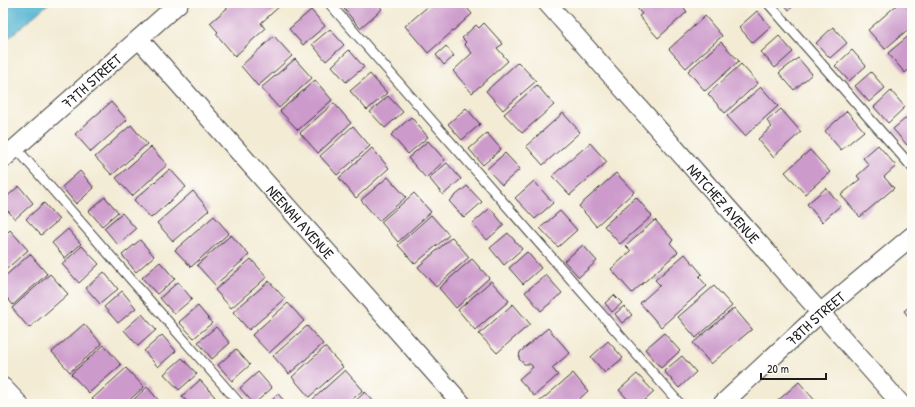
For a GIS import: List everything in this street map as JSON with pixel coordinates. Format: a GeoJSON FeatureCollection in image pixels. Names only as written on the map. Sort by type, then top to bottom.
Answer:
{"type":"FeatureCollection","features":[{"type":"Feature","properties":{"kind":"street","name":"77TH STREET"},"geometry":{"type":"LineString","coordinates":[[3,159],[179,3]]}},
{"type":"Feature","properties":{"kind":"street","name":"NATCHEZ AVENUE"},"geometry":{"type":"LineString","coordinates":[[547,3],[901,404]]}},
{"type":"Feature","properties":{"kind":"street","name":"NEENAH AVENUE"},"geometry":{"type":"LineString","coordinates":[[139,39],[462,404]]}},
{"type":"Feature","properties":{"kind":"street","name":"78TH STREET"},"geometry":{"type":"LineString","coordinates":[[722,404],[820,313],[912,236]]}},
{"type":"Feature","properties":{"kind":"street"},"geometry":{"type":"LineString","coordinates":[[3,386],[18,404]]}},
{"type":"Feature","properties":{"kind":"lane"},"geometry":{"type":"LineString","coordinates":[[329,3],[680,404]]}},
{"type":"Feature","properties":{"kind":"lane"},"geometry":{"type":"LineString","coordinates":[[768,3],[912,167]]}},
{"type":"Feature","properties":{"kind":"lane"},"geometry":{"type":"LineString","coordinates":[[16,148],[240,404]]}},
{"type":"Feature","properties":{"kind":"water"},"geometry":{"type":"Polygon","coordinates":[[[3,3],[49,3],[3,43],[3,3]]]}},
{"type":"Feature","properties":{"kind":"building"},"geometry":{"type":"Polygon","coordinates":[[[233,3],[280,3],[281,5],[261,23],[265,29],[235,56],[216,34],[218,32],[210,23],[233,3]]]}},
{"type":"Feature","properties":{"kind":"building"},"geometry":{"type":"Polygon","coordinates":[[[351,3],[377,3],[382,9],[360,28],[344,9],[351,3]]]}},
{"type":"Feature","properties":{"kind":"building"},"geometry":{"type":"Polygon","coordinates":[[[432,3],[463,3],[472,14],[428,53],[405,26],[432,3]]]}},
{"type":"Feature","properties":{"kind":"building"},"geometry":{"type":"Polygon","coordinates":[[[684,3],[682,5],[687,12],[658,38],[639,16],[642,14],[634,4],[684,3]]]}},
{"type":"Feature","properties":{"kind":"building"},"geometry":{"type":"Polygon","coordinates":[[[783,3],[797,3],[789,10],[783,3]]]}},
{"type":"Feature","properties":{"kind":"building"},"geometry":{"type":"Polygon","coordinates":[[[899,3],[904,3],[912,12],[912,26],[885,49],[868,30],[899,3]]]}},
{"type":"Feature","properties":{"kind":"building"},"geometry":{"type":"Polygon","coordinates":[[[311,10],[325,26],[303,45],[289,29],[311,10]]]}},
{"type":"Feature","properties":{"kind":"building"},"geometry":{"type":"Polygon","coordinates":[[[757,11],[771,27],[753,43],[739,27],[757,11]]]}},
{"type":"Feature","properties":{"kind":"building"},"geometry":{"type":"Polygon","coordinates":[[[705,16],[722,36],[686,68],[669,49],[705,16]]]}},
{"type":"Feature","properties":{"kind":"building"},"geometry":{"type":"Polygon","coordinates":[[[484,23],[503,44],[497,48],[508,61],[472,93],[453,71],[472,53],[464,44],[466,42],[462,38],[476,25],[479,28],[484,23]]]}},
{"type":"Feature","properties":{"kind":"building"},"geometry":{"type":"Polygon","coordinates":[[[833,27],[847,43],[830,58],[816,43],[833,27]]]}},
{"type":"Feature","properties":{"kind":"building"},"geometry":{"type":"Polygon","coordinates":[[[330,29],[344,45],[326,61],[312,44],[330,29]]]}},
{"type":"Feature","properties":{"kind":"building"},"geometry":{"type":"Polygon","coordinates":[[[912,33],[912,67],[905,73],[888,53],[912,33]]]}},
{"type":"Feature","properties":{"kind":"building"},"geometry":{"type":"Polygon","coordinates":[[[274,36],[292,56],[258,86],[241,66],[274,36]]]}},
{"type":"Feature","properties":{"kind":"building"},"geometry":{"type":"Polygon","coordinates":[[[779,36],[793,52],[775,68],[761,52],[779,36]]]}},
{"type":"Feature","properties":{"kind":"building"},"geometry":{"type":"Polygon","coordinates":[[[721,42],[739,61],[705,91],[688,71],[721,42]]]}},
{"type":"Feature","properties":{"kind":"building"},"geometry":{"type":"Polygon","coordinates":[[[446,46],[454,56],[444,65],[436,55],[446,46]]]}},
{"type":"Feature","properties":{"kind":"building"},"geometry":{"type":"Polygon","coordinates":[[[349,50],[364,67],[346,82],[332,66],[349,50]]]}},
{"type":"Feature","properties":{"kind":"building"},"geometry":{"type":"Polygon","coordinates":[[[852,50],[866,66],[849,81],[835,66],[852,50]]]}},
{"type":"Feature","properties":{"kind":"building"},"geometry":{"type":"Polygon","coordinates":[[[798,58],[812,74],[794,90],[779,73],[798,58]]]}},
{"type":"Feature","properties":{"kind":"building"},"geometry":{"type":"Polygon","coordinates":[[[295,59],[312,78],[279,108],[261,88],[295,59]]]}},
{"type":"Feature","properties":{"kind":"building"},"geometry":{"type":"Polygon","coordinates":[[[518,62],[536,81],[503,110],[486,91],[518,62]]]}},
{"type":"Feature","properties":{"kind":"building"},"geometry":{"type":"Polygon","coordinates":[[[741,64],[758,83],[725,113],[708,94],[741,64]]]}},
{"type":"Feature","properties":{"kind":"building"},"geometry":{"type":"Polygon","coordinates":[[[871,72],[885,88],[869,102],[855,86],[871,72]]]}},
{"type":"Feature","properties":{"kind":"building"},"geometry":{"type":"Polygon","coordinates":[[[370,74],[387,93],[367,110],[350,91],[370,74]]]}},
{"type":"Feature","properties":{"kind":"building"},"geometry":{"type":"Polygon","coordinates":[[[315,80],[332,100],[298,130],[280,111],[315,80]]]}},
{"type":"Feature","properties":{"kind":"building"},"geometry":{"type":"Polygon","coordinates":[[[537,85],[554,105],[522,133],[504,114],[537,85]]]}},
{"type":"Feature","properties":{"kind":"building"},"geometry":{"type":"Polygon","coordinates":[[[761,87],[778,106],[745,136],[727,116],[761,87]]]}},
{"type":"Feature","properties":{"kind":"building"},"geometry":{"type":"Polygon","coordinates":[[[891,91],[905,107],[888,123],[874,107],[891,91]]]}},
{"type":"Feature","properties":{"kind":"building"},"geometry":{"type":"Polygon","coordinates":[[[388,96],[403,112],[385,128],[370,112],[388,96]]]}},
{"type":"Feature","properties":{"kind":"building"},"geometry":{"type":"Polygon","coordinates":[[[111,102],[127,120],[91,152],[75,134],[111,102]]]}},
{"type":"Feature","properties":{"kind":"building"},"geometry":{"type":"Polygon","coordinates":[[[334,103],[351,123],[318,153],[300,133],[334,103]]]}},
{"type":"Feature","properties":{"kind":"building"},"geometry":{"type":"Polygon","coordinates":[[[466,108],[480,124],[462,140],[448,124],[466,108]]]}},
{"type":"Feature","properties":{"kind":"building"},"geometry":{"type":"Polygon","coordinates":[[[781,109],[801,132],[773,157],[758,139],[772,127],[767,121],[781,109]]]}},
{"type":"Feature","properties":{"kind":"building"},"geometry":{"type":"Polygon","coordinates":[[[847,111],[864,131],[841,150],[825,131],[847,111]]]}},
{"type":"Feature","properties":{"kind":"building"},"geometry":{"type":"Polygon","coordinates":[[[563,113],[580,132],[543,165],[526,146],[563,113]]]}},
{"type":"Feature","properties":{"kind":"building"},"geometry":{"type":"Polygon","coordinates":[[[911,114],[912,141],[907,145],[893,129],[911,114]]]}},
{"type":"Feature","properties":{"kind":"building"},"geometry":{"type":"Polygon","coordinates":[[[411,117],[428,137],[408,154],[391,135],[411,117]]]}},
{"type":"Feature","properties":{"kind":"building"},"geometry":{"type":"Polygon","coordinates":[[[131,125],[147,144],[112,175],[95,157],[131,125]]]}},
{"type":"Feature","properties":{"kind":"building"},"geometry":{"type":"Polygon","coordinates":[[[353,126],[370,146],[337,175],[320,156],[353,126]]]}},
{"type":"Feature","properties":{"kind":"building"},"geometry":{"type":"Polygon","coordinates":[[[487,133],[501,149],[483,165],[469,149],[487,133]]]}},
{"type":"Feature","properties":{"kind":"building"},"geometry":{"type":"Polygon","coordinates":[[[428,141],[445,160],[426,178],[408,158],[428,141]]]}},
{"type":"Feature","properties":{"kind":"building"},"geometry":{"type":"Polygon","coordinates":[[[590,143],[607,162],[570,195],[552,176],[590,143]]]}},
{"type":"Feature","properties":{"kind":"building"},"geometry":{"type":"Polygon","coordinates":[[[878,145],[896,166],[884,177],[894,188],[860,217],[841,195],[860,179],[857,176],[869,165],[863,158],[878,145]]]}},
{"type":"Feature","properties":{"kind":"building"},"geometry":{"type":"Polygon","coordinates":[[[151,147],[167,165],[132,196],[116,178],[151,147]]]}},
{"type":"Feature","properties":{"kind":"building"},"geometry":{"type":"Polygon","coordinates":[[[372,148],[389,168],[356,198],[339,178],[372,148]]]}},
{"type":"Feature","properties":{"kind":"building"},"geometry":{"type":"Polygon","coordinates":[[[810,150],[830,172],[805,194],[785,172],[810,150]]]}},
{"type":"Feature","properties":{"kind":"building"},"geometry":{"type":"Polygon","coordinates":[[[505,153],[520,169],[502,185],[487,169],[505,153]]]}},
{"type":"Feature","properties":{"kind":"building"},"geometry":{"type":"Polygon","coordinates":[[[447,163],[461,179],[443,195],[429,178],[447,163]]]}},
{"type":"Feature","properties":{"kind":"building"},"geometry":{"type":"Polygon","coordinates":[[[170,169],[186,187],[151,218],[134,200],[170,169]]]}},
{"type":"Feature","properties":{"kind":"building"},"geometry":{"type":"Polygon","coordinates":[[[80,171],[94,188],[76,204],[62,187],[80,171]]]}},
{"type":"Feature","properties":{"kind":"building"},"geometry":{"type":"Polygon","coordinates":[[[616,173],[634,192],[596,226],[579,206],[616,173]]]}},
{"type":"Feature","properties":{"kind":"building"},"geometry":{"type":"Polygon","coordinates":[[[388,177],[406,197],[379,221],[361,200],[388,177]]]}},
{"type":"Feature","properties":{"kind":"building"},"geometry":{"type":"Polygon","coordinates":[[[534,181],[553,203],[535,219],[515,198],[534,181]]]}},
{"type":"Feature","properties":{"kind":"building"},"geometry":{"type":"Polygon","coordinates":[[[19,186],[33,203],[15,219],[3,205],[3,200],[19,186]]]}},
{"type":"Feature","properties":{"kind":"building"},"geometry":{"type":"Polygon","coordinates":[[[467,186],[482,202],[464,218],[449,201],[467,186]]]}},
{"type":"Feature","properties":{"kind":"building"},"geometry":{"type":"Polygon","coordinates":[[[826,188],[841,205],[822,222],[807,204],[826,188]]]}},
{"type":"Feature","properties":{"kind":"building"},"geometry":{"type":"Polygon","coordinates":[[[193,191],[209,210],[173,241],[157,223],[193,191]]]}},
{"type":"Feature","properties":{"kind":"building"},"geometry":{"type":"Polygon","coordinates":[[[414,193],[431,212],[398,242],[381,222],[414,193]]]}},
{"type":"Feature","properties":{"kind":"building"},"geometry":{"type":"Polygon","coordinates":[[[105,197],[118,212],[102,226],[89,211],[105,197]]]}},
{"type":"Feature","properties":{"kind":"building"},"geometry":{"type":"Polygon","coordinates":[[[636,197],[652,216],[620,244],[604,226],[636,197]]]}},
{"type":"Feature","properties":{"kind":"building"},"geometry":{"type":"Polygon","coordinates":[[[44,203],[59,220],[41,235],[26,219],[44,203]]]}},
{"type":"Feature","properties":{"kind":"building"},"geometry":{"type":"Polygon","coordinates":[[[490,208],[504,225],[487,240],[472,224],[490,208]]]}},
{"type":"Feature","properties":{"kind":"building"},"geometry":{"type":"Polygon","coordinates":[[[560,211],[577,230],[558,247],[540,228],[560,211]]]}},
{"type":"Feature","properties":{"kind":"building"},"geometry":{"type":"Polygon","coordinates":[[[122,213],[136,229],[118,245],[104,228],[122,213]]]}},
{"type":"Feature","properties":{"kind":"building"},"geometry":{"type":"Polygon","coordinates":[[[431,215],[449,235],[415,264],[398,245],[431,215]]]}},
{"type":"Feature","properties":{"kind":"building"},"geometry":{"type":"Polygon","coordinates":[[[214,216],[229,233],[191,267],[175,250],[214,216]]]}},
{"type":"Feature","properties":{"kind":"building"},"geometry":{"type":"Polygon","coordinates":[[[655,220],[673,240],[670,243],[678,252],[632,293],[611,269],[631,251],[626,246],[655,220]]]}},
{"type":"Feature","properties":{"kind":"building"},"geometry":{"type":"Polygon","coordinates":[[[68,229],[81,244],[65,258],[52,243],[68,229]]]}},
{"type":"Feature","properties":{"kind":"building"},"geometry":{"type":"Polygon","coordinates":[[[10,230],[28,250],[3,272],[3,237],[10,230]]]}},
{"type":"Feature","properties":{"kind":"building"},"geometry":{"type":"Polygon","coordinates":[[[508,233],[522,249],[504,265],[490,248],[508,233]]]}},
{"type":"Feature","properties":{"kind":"building"},"geometry":{"type":"Polygon","coordinates":[[[231,235],[249,255],[215,285],[197,265],[231,235]]]}},
{"type":"Feature","properties":{"kind":"building"},"geometry":{"type":"Polygon","coordinates":[[[452,237],[469,257],[436,287],[418,267],[452,237]]]}},
{"type":"Feature","properties":{"kind":"building"},"geometry":{"type":"Polygon","coordinates":[[[140,240],[154,256],[136,272],[122,255],[140,240]]]}},
{"type":"Feature","properties":{"kind":"building"},"geometry":{"type":"Polygon","coordinates":[[[583,245],[597,261],[579,277],[564,261],[583,245]]]}},
{"type":"Feature","properties":{"kind":"building"},"geometry":{"type":"Polygon","coordinates":[[[82,246],[99,264],[79,283],[62,264],[82,246]]]}},
{"type":"Feature","properties":{"kind":"building"},"geometry":{"type":"Polygon","coordinates":[[[527,252],[541,268],[523,284],[509,268],[527,252]]]}},
{"type":"Feature","properties":{"kind":"building"},"geometry":{"type":"Polygon","coordinates":[[[30,254],[47,274],[13,305],[3,293],[3,278],[30,254]]]}},
{"type":"Feature","properties":{"kind":"building"},"geometry":{"type":"Polygon","coordinates":[[[685,254],[702,274],[699,277],[707,286],[661,327],[640,303],[660,285],[655,280],[685,254]]]}},
{"type":"Feature","properties":{"kind":"building"},"geometry":{"type":"Polygon","coordinates":[[[251,259],[267,277],[231,308],[215,290],[251,259]]]}},
{"type":"Feature","properties":{"kind":"building"},"geometry":{"type":"Polygon","coordinates":[[[472,259],[489,278],[456,308],[439,288],[472,259]]]}},
{"type":"Feature","properties":{"kind":"building"},"geometry":{"type":"Polygon","coordinates":[[[160,262],[175,279],[157,294],[142,278],[160,262]]]}},
{"type":"Feature","properties":{"kind":"building"},"geometry":{"type":"Polygon","coordinates":[[[104,272],[118,289],[100,304],[86,288],[104,272]]]}},
{"type":"Feature","properties":{"kind":"building"},"geometry":{"type":"Polygon","coordinates":[[[50,274],[68,294],[29,328],[12,308],[50,274]]]}},
{"type":"Feature","properties":{"kind":"building"},"geometry":{"type":"Polygon","coordinates":[[[546,275],[562,293],[541,311],[525,292],[546,275]]]}},
{"type":"Feature","properties":{"kind":"building"},"geometry":{"type":"Polygon","coordinates":[[[269,281],[285,299],[249,330],[233,312],[269,281]]]}},
{"type":"Feature","properties":{"kind":"building"},"geometry":{"type":"Polygon","coordinates":[[[491,281],[509,301],[475,330],[458,310],[491,281]]]}},
{"type":"Feature","properties":{"kind":"building"},"geometry":{"type":"Polygon","coordinates":[[[178,282],[192,299],[174,314],[160,298],[178,282]]]}},
{"type":"Feature","properties":{"kind":"building"},"geometry":{"type":"Polygon","coordinates":[[[714,286],[732,306],[696,338],[678,317],[714,286]]]}},
{"type":"Feature","properties":{"kind":"building"},"geometry":{"type":"Polygon","coordinates":[[[122,291],[136,308],[118,323],[104,307],[122,291]]]}},
{"type":"Feature","properties":{"kind":"building"},"geometry":{"type":"Polygon","coordinates":[[[614,295],[622,303],[612,312],[605,303],[614,295]]]}},
{"type":"Feature","properties":{"kind":"building"},"geometry":{"type":"Polygon","coordinates":[[[288,303],[304,321],[269,353],[252,335],[288,303]]]}},
{"type":"Feature","properties":{"kind":"building"},"geometry":{"type":"Polygon","coordinates":[[[513,304],[530,324],[497,353],[479,334],[513,304]]]}},
{"type":"Feature","properties":{"kind":"building"},"geometry":{"type":"Polygon","coordinates":[[[912,304],[912,321],[904,311],[912,304]]]}},
{"type":"Feature","properties":{"kind":"building"},"geometry":{"type":"Polygon","coordinates":[[[198,306],[212,323],[194,338],[179,322],[198,306]]]}},
{"type":"Feature","properties":{"kind":"building"},"geometry":{"type":"Polygon","coordinates":[[[624,306],[632,315],[622,323],[615,314],[624,306]]]}},
{"type":"Feature","properties":{"kind":"building"},"geometry":{"type":"Polygon","coordinates":[[[734,308],[752,329],[711,364],[693,343],[734,308]]]}},
{"type":"Feature","properties":{"kind":"building"},"geometry":{"type":"Polygon","coordinates":[[[142,314],[156,330],[138,346],[124,330],[142,314]]]}},
{"type":"Feature","properties":{"kind":"building"},"geometry":{"type":"Polygon","coordinates":[[[84,324],[102,344],[70,372],[52,352],[84,324]]]}},
{"type":"Feature","properties":{"kind":"building"},"geometry":{"type":"Polygon","coordinates":[[[307,326],[323,344],[289,374],[273,356],[307,326]]]}},
{"type":"Feature","properties":{"kind":"building"},"geometry":{"type":"Polygon","coordinates":[[[216,327],[230,343],[212,359],[198,342],[216,327]]]}},
{"type":"Feature","properties":{"kind":"building"},"geometry":{"type":"Polygon","coordinates":[[[548,328],[570,353],[552,368],[558,375],[534,396],[519,379],[533,367],[530,364],[524,364],[519,359],[520,352],[548,328]]]}},
{"type":"Feature","properties":{"kind":"building"},"geometry":{"type":"Polygon","coordinates":[[[664,333],[680,351],[661,368],[645,349],[664,333]]]}},
{"type":"Feature","properties":{"kind":"building"},"geometry":{"type":"Polygon","coordinates":[[[162,335],[176,351],[158,367],[144,351],[162,335]]]}},
{"type":"Feature","properties":{"kind":"building"},"geometry":{"type":"Polygon","coordinates":[[[608,341],[623,358],[605,373],[591,357],[608,341]]]}},
{"type":"Feature","properties":{"kind":"building"},"geometry":{"type":"Polygon","coordinates":[[[104,345],[121,365],[89,393],[71,374],[104,345]]]}},
{"type":"Feature","properties":{"kind":"building"},"geometry":{"type":"Polygon","coordinates":[[[325,347],[343,367],[309,397],[292,377],[325,347]]]}},
{"type":"Feature","properties":{"kind":"building"},"geometry":{"type":"Polygon","coordinates":[[[236,349],[250,365],[232,381],[218,365],[236,349]]]}},
{"type":"Feature","properties":{"kind":"building"},"geometry":{"type":"Polygon","coordinates":[[[682,356],[696,372],[679,388],[664,371],[682,356]]]}},
{"type":"Feature","properties":{"kind":"building"},"geometry":{"type":"Polygon","coordinates":[[[182,358],[197,374],[179,390],[164,374],[182,358]]]}},
{"type":"Feature","properties":{"kind":"building"},"geometry":{"type":"Polygon","coordinates":[[[126,368],[144,387],[125,404],[97,404],[92,399],[126,368]]]}},
{"type":"Feature","properties":{"kind":"building"},"geometry":{"type":"Polygon","coordinates":[[[345,370],[363,390],[347,404],[316,404],[312,400],[345,370]]]}},
{"type":"Feature","properties":{"kind":"building"},"geometry":{"type":"Polygon","coordinates":[[[258,372],[272,388],[254,404],[240,388],[258,372]]]}},
{"type":"Feature","properties":{"kind":"building"},"geometry":{"type":"Polygon","coordinates":[[[573,373],[588,391],[574,404],[540,404],[539,402],[573,373]]]}},
{"type":"Feature","properties":{"kind":"building"},"geometry":{"type":"Polygon","coordinates":[[[637,374],[654,392],[641,404],[632,404],[619,390],[637,374]]]}},
{"type":"Feature","properties":{"kind":"building"},"geometry":{"type":"Polygon","coordinates":[[[200,380],[215,397],[206,404],[189,404],[182,396],[200,380]]]}},
{"type":"Feature","properties":{"kind":"building"},"geometry":{"type":"Polygon","coordinates":[[[799,382],[817,403],[774,404],[799,382]]]}},
{"type":"Feature","properties":{"kind":"building"},"geometry":{"type":"Polygon","coordinates":[[[147,387],[162,404],[129,404],[147,387]]]}},
{"type":"Feature","properties":{"kind":"building"},"geometry":{"type":"Polygon","coordinates":[[[365,392],[376,404],[352,404],[365,392]]]}},
{"type":"Feature","properties":{"kind":"building"},"geometry":{"type":"Polygon","coordinates":[[[278,394],[287,404],[268,404],[278,394]]]}}]}
